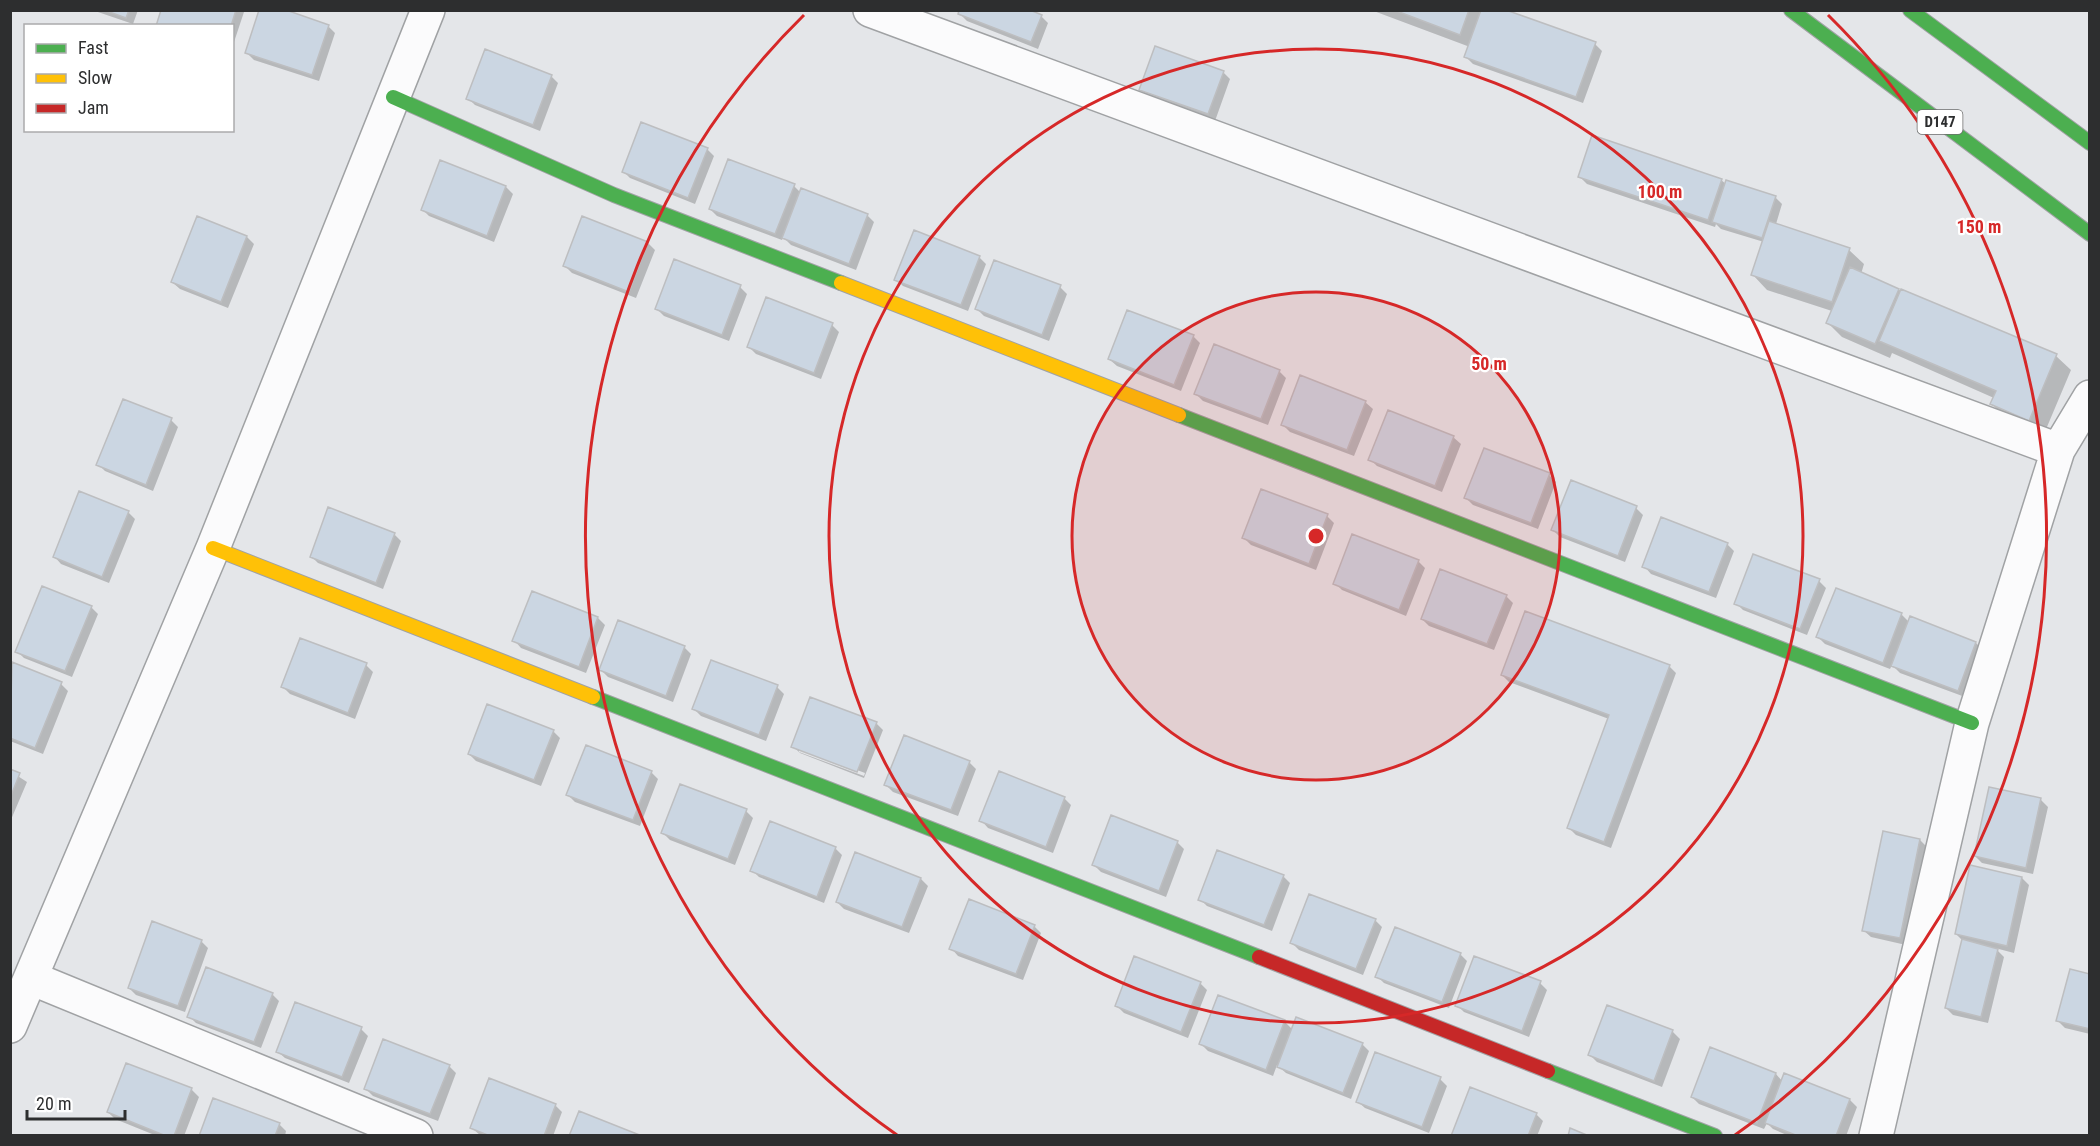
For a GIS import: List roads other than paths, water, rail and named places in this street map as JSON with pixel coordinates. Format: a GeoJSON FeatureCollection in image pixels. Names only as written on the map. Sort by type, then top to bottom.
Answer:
{"type":"FeatureCollection","features":[{"type":"Feature","properties":{"kind":"street"},"geometry":{"type":"LineString","coordinates":[[10,1026],[213,548],[428,10]]}},
{"type":"Feature","properties":{"kind":"street"},"geometry":{"type":"LineString","coordinates":[[870,10],[2058,450]]}},
{"type":"Feature","properties":{"kind":"street","name":"D147"},"geometry":{"type":"LineString","coordinates":[[1791,10],[2090,234]]}},
{"type":"Feature","properties":{"kind":"street"},"geometry":{"type":"LineString","coordinates":[[1910,10],[2090,143]]}},
{"type":"Feature","properties":{"kind":"street"},"geometry":{"type":"LineString","coordinates":[[393,97],[614,195],[1972,723]]}},
{"type":"Feature","properties":{"kind":"street"},"geometry":{"type":"LineString","coordinates":[[1876,1136],[1972,723],[2058,450],[2090,397]]}},
{"type":"Feature","properties":{"kind":"street"},"geometry":{"type":"LineString","coordinates":[[213,548],[1715,1136]]}},
{"type":"Feature","properties":{"kind":"street"},"geometry":{"type":"LineString","coordinates":[[31,978],[416,1136]]}}]}
